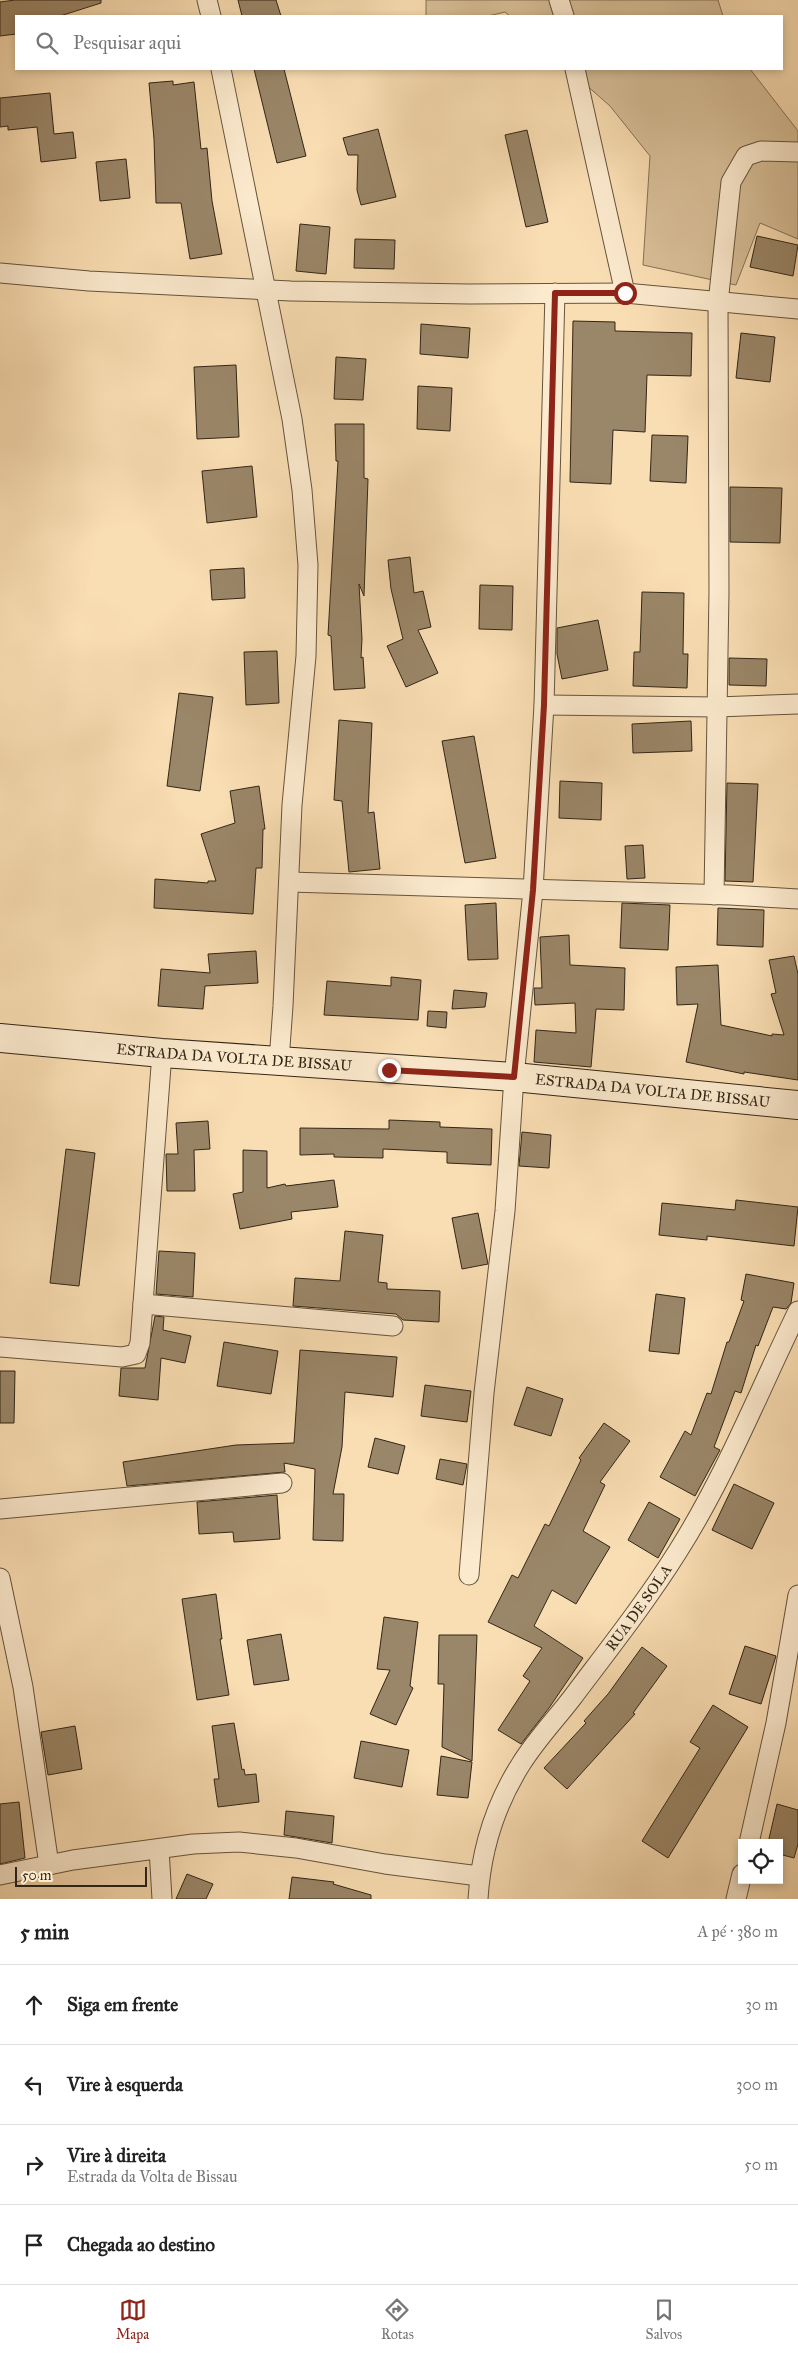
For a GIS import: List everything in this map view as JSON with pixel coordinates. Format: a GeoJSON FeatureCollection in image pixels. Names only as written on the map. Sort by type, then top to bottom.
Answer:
{"type":"FeatureCollection","features":[{"type":"Feature","properties":{"kind":"main road","name":"ESTRADA DA VOLTA DE BISSAU"},"geometry":{"type":"LineString","coordinates":[[0,1038],[162,1053],[514,1077],[798,1105]]}},
{"type":"Feature","properties":{"kind":"street"},"geometry":{"type":"LineString","coordinates":[[207,0],[211,15]]}},
{"type":"Feature","properties":{"kind":"street"},"geometry":{"type":"LineString","coordinates":[[559,0],[564,15]]}},
{"type":"Feature","properties":{"kind":"street"},"geometry":{"type":"LineString","coordinates":[[221,70],[292,419],[302,490],[308,565],[306,656],[292,805],[279,1061]]}},
{"type":"Feature","properties":{"kind":"street"},"geometry":{"type":"LineString","coordinates":[[575,70],[625,293]]}},
{"type":"Feature","properties":{"kind":"street"},"geometry":{"type":"LineString","coordinates":[[714,895],[717,707],[718,303],[731,182],[746,156],[761,151],[798,152]]}},
{"type":"Feature","properties":{"kind":"street"},"geometry":{"type":"LineString","coordinates":[[0,273],[90,281],[265,289],[469,294],[625,293],[798,309]]}},
{"type":"Feature","properties":{"kind":"street"},"geometry":{"type":"LineString","coordinates":[[469,1575],[484,1393],[505,1211],[514,1077],[533,890],[544,705],[555,293]]}},
{"type":"Feature","properties":{"kind":"street"},"geometry":{"type":"LineString","coordinates":[[544,705],[717,707],[798,704]]}},
{"type":"Feature","properties":{"kind":"street"},"geometry":{"type":"LineString","coordinates":[[289,882],[714,895],[798,900]]}},
{"type":"Feature","properties":{"kind":"street"},"geometry":{"type":"LineString","coordinates":[[0,1347],[122,1357],[136,1354],[140,1343],[162,1053]]}},
{"type":"Feature","properties":{"kind":"street"},"geometry":{"type":"LineString","coordinates":[[143,1304],[393,1326]]}},
{"type":"Feature","properties":{"kind":"street","name":"RUA DE SOLA"},"geometry":{"type":"LineString","coordinates":[[478,1899],[479,1876],[492,1820],[505,1791],[522,1763],[633,1617],[678,1551],[728,1462],[798,1311]]}},
{"type":"Feature","properties":{"kind":"street"},"geometry":{"type":"LineString","coordinates":[[0,1509],[282,1483]]}},
{"type":"Feature","properties":{"kind":"street"},"geometry":{"type":"LineString","coordinates":[[0,1578],[23,1687],[49,1865]]}},
{"type":"Feature","properties":{"kind":"street"},"geometry":{"type":"LineString","coordinates":[[750,1839],[792,1674],[798,1595]]}},
{"type":"Feature","properties":{"kind":"street"},"geometry":{"type":"LineString","coordinates":[[0,1875],[49,1865],[193,1844],[239,1842],[296,1848],[385,1864],[479,1876]]}},
{"type":"Feature","properties":{"kind":"street"},"geometry":{"type":"LineString","coordinates":[[160,1850],[162,1899]]}},
{"type":"Feature","properties":{"kind":"street"},"geometry":{"type":"LineString","coordinates":[[736,1899],[740,1884]]}},
{"type":"Feature","properties":{"kind":"shaded area"},"geometry":{"type":"Polygon","coordinates":[[[426,0],[718,0],[723,15],[509,15],[505,12],[492,15],[426,15],[426,0]]]}},
{"type":"Feature","properties":{"kind":"shaded area"},"geometry":{"type":"Polygon","coordinates":[[[569,70],[751,70],[798,131],[798,239],[760,223],[736,285],[643,265],[650,156],[610,106],[569,70]]]}},
{"type":"Feature","properties":{"kind":"building"},"geometry":{"type":"Polygon","coordinates":[[[15,0],[101,0],[101,3],[63,15],[15,15],[15,34],[0,36],[0,2],[15,0]]]}},
{"type":"Feature","properties":{"kind":"building"},"geometry":{"type":"Polygon","coordinates":[[[238,0],[276,0],[281,15],[242,15],[238,0]]]}},
{"type":"Feature","properties":{"kind":"building"},"geometry":{"type":"Polygon","coordinates":[[[254,70],[284,70],[306,156],[277,163],[254,70]]]}},
{"type":"Feature","properties":{"kind":"building"},"geometry":{"type":"Polygon","coordinates":[[[173,81],[173,85],[194,82],[201,149],[207,148],[212,201],[222,254],[190,259],[181,203],[156,203],[154,139],[149,83],[173,81]]]}},
{"type":"Feature","properties":{"kind":"building"},"geometry":{"type":"Polygon","coordinates":[[[50,93],[54,134],[73,132],[76,158],[41,162],[37,127],[8,130],[8,126],[0,127],[0,98],[50,93]]]}},
{"type":"Feature","properties":{"kind":"building"},"geometry":{"type":"Polygon","coordinates":[[[378,129],[396,197],[361,205],[357,190],[358,155],[348,155],[343,138],[378,129]]]}},
{"type":"Feature","properties":{"kind":"building"},"geometry":{"type":"Polygon","coordinates":[[[527,130],[548,222],[526,227],[505,135],[527,130]]]}},
{"type":"Feature","properties":{"kind":"building"},"geometry":{"type":"Polygon","coordinates":[[[126,159],[130,198],[100,201],[96,162],[126,159]]]}},
{"type":"Feature","properties":{"kind":"building"},"geometry":{"type":"Polygon","coordinates":[[[300,224],[330,227],[326,274],[296,271],[300,224]]]}},
{"type":"Feature","properties":{"kind":"building"},"geometry":{"type":"Polygon","coordinates":[[[757,236],[798,245],[793,276],[750,267],[757,236]]]}},
{"type":"Feature","properties":{"kind":"building"},"geometry":{"type":"Polygon","coordinates":[[[355,239],[395,240],[394,269],[354,268],[355,239]]]}},
{"type":"Feature","properties":{"kind":"building"},"geometry":{"type":"Polygon","coordinates":[[[573,321],[615,322],[615,331],[692,333],[691,376],[647,375],[645,432],[613,430],[611,484],[570,482],[573,321]]]}},
{"type":"Feature","properties":{"kind":"building"},"geometry":{"type":"Polygon","coordinates":[[[421,324],[470,328],[468,358],[420,354],[421,324]]]}},
{"type":"Feature","properties":{"kind":"building"},"geometry":{"type":"Polygon","coordinates":[[[741,333],[775,337],[770,382],[736,378],[741,333]]]}},
{"type":"Feature","properties":{"kind":"building"},"geometry":{"type":"Polygon","coordinates":[[[336,357],[366,359],[363,400],[334,399],[336,357]]]}},
{"type":"Feature","properties":{"kind":"building"},"geometry":{"type":"Polygon","coordinates":[[[236,365],[239,437],[197,439],[194,367],[236,365]]]}},
{"type":"Feature","properties":{"kind":"building"},"geometry":{"type":"Polygon","coordinates":[[[418,386],[452,388],[450,431],[417,429],[418,386]]]}},
{"type":"Feature","properties":{"kind":"building"},"geometry":{"type":"Polygon","coordinates":[[[335,424],[364,424],[364,478],[368,479],[364,596],[359,584],[362,639],[361,658],[363,657],[365,688],[334,690],[331,636],[328,635],[338,461],[336,461],[335,424]]]}},
{"type":"Feature","properties":{"kind":"building"},"geometry":{"type":"Polygon","coordinates":[[[652,435],[688,436],[686,483],[650,481],[652,435]]]}},
{"type":"Feature","properties":{"kind":"building"},"geometry":{"type":"Polygon","coordinates":[[[252,466],[257,517],[207,523],[202,471],[252,466]]]}},
{"type":"Feature","properties":{"kind":"building"},"geometry":{"type":"Polygon","coordinates":[[[730,487],[782,488],[780,543],[730,542],[730,487]]]}},
{"type":"Feature","properties":{"kind":"building"},"geometry":{"type":"Polygon","coordinates":[[[410,557],[414,593],[423,591],[431,627],[418,630],[438,673],[406,687],[387,646],[403,639],[391,589],[388,560],[410,557]]]}},
{"type":"Feature","properties":{"kind":"building"},"geometry":{"type":"Polygon","coordinates":[[[244,568],[245,598],[212,600],[210,570],[244,568]]]}},
{"type":"Feature","properties":{"kind":"building"},"geometry":{"type":"Polygon","coordinates":[[[480,585],[513,586],[512,630],[479,629],[480,585]]]}},
{"type":"Feature","properties":{"kind":"building"},"geometry":{"type":"Polygon","coordinates":[[[642,592],[684,593],[683,654],[688,654],[687,688],[633,686],[634,652],[640,652],[642,592]]]}},
{"type":"Feature","properties":{"kind":"building"},"geometry":{"type":"Polygon","coordinates":[[[598,620],[608,670],[562,679],[557,654],[557,628],[598,620]]]}},
{"type":"Feature","properties":{"kind":"building"},"geometry":{"type":"Polygon","coordinates":[[[277,651],[279,703],[246,705],[244,652],[277,651]]]}},
{"type":"Feature","properties":{"kind":"building"},"geometry":{"type":"Polygon","coordinates":[[[729,658],[767,659],[766,686],[729,685],[729,658]]]}},
{"type":"Feature","properties":{"kind":"building"},"geometry":{"type":"Polygon","coordinates":[[[179,693],[213,697],[200,791],[167,786],[179,693]]]}},
{"type":"Feature","properties":{"kind":"building"},"geometry":{"type":"Polygon","coordinates":[[[339,720],[372,723],[368,813],[374,812],[380,869],[349,872],[342,801],[334,800],[339,720]]]}},
{"type":"Feature","properties":{"kind":"building"},"geometry":{"type":"Polygon","coordinates":[[[691,721],[692,751],[633,753],[632,724],[691,721]]]}},
{"type":"Feature","properties":{"kind":"building"},"geometry":{"type":"Polygon","coordinates":[[[474,736],[496,858],[465,863],[442,741],[474,736]]]}},
{"type":"Feature","properties":{"kind":"building"},"geometry":{"type":"Polygon","coordinates":[[[560,781],[602,783],[601,820],[559,818],[560,781]]]}},
{"type":"Feature","properties":{"kind":"building"},"geometry":{"type":"Polygon","coordinates":[[[727,783],[758,784],[753,882],[725,881],[727,783]]]}},
{"type":"Feature","properties":{"kind":"building"},"geometry":{"type":"Polygon","coordinates":[[[259,786],[265,829],[263,829],[262,868],[256,868],[253,914],[154,908],[155,879],[208,883],[208,881],[216,881],[201,834],[235,823],[230,791],[259,786]]]}},
{"type":"Feature","properties":{"kind":"building"},"geometry":{"type":"Polygon","coordinates":[[[643,845],[645,878],[627,879],[625,846],[643,845]]]}},
{"type":"Feature","properties":{"kind":"building"},"geometry":{"type":"Polygon","coordinates":[[[496,903],[498,959],[468,960],[465,905],[496,903]]]}},
{"type":"Feature","properties":{"kind":"building"},"geometry":{"type":"Polygon","coordinates":[[[622,903],[670,905],[668,950],[620,948],[622,903]]]}},
{"type":"Feature","properties":{"kind":"building"},"geometry":{"type":"Polygon","coordinates":[[[718,908],[764,910],[763,947],[717,945],[718,908]]]}},
{"type":"Feature","properties":{"kind":"building"},"geometry":{"type":"Polygon","coordinates":[[[569,935],[570,965],[625,968],[624,1010],[596,1009],[591,1067],[534,1062],[536,1030],[576,1033],[575,1003],[535,1005],[534,988],[542,988],[540,937],[569,935]]]}},
{"type":"Feature","properties":{"kind":"building"},"geometry":{"type":"Polygon","coordinates":[[[256,951],[258,983],[205,986],[203,1009],[158,1006],[161,969],[210,973],[208,954],[256,951]]]}},
{"type":"Feature","properties":{"kind":"building"},"geometry":{"type":"Polygon","coordinates":[[[794,956],[798,974],[798,1080],[744,1072],[744,1074],[686,1062],[698,1004],[677,1005],[676,967],[718,965],[721,1025],[772,1036],[772,1034],[784,1035],[771,994],[776,993],[769,960],[794,956]]]}},
{"type":"Feature","properties":{"kind":"building"},"geometry":{"type":"Polygon","coordinates":[[[391,977],[421,980],[418,1020],[324,1015],[327,981],[391,986],[391,977]]]}},
{"type":"Feature","properties":{"kind":"building"},"geometry":{"type":"Polygon","coordinates":[[[454,990],[487,993],[485,1007],[452,1009],[454,990]]]}},
{"type":"Feature","properties":{"kind":"building"},"geometry":{"type":"Polygon","coordinates":[[[428,1011],[447,1012],[446,1028],[427,1026],[428,1011]]]}},
{"type":"Feature","properties":{"kind":"building"},"geometry":{"type":"Polygon","coordinates":[[[389,1120],[440,1122],[440,1127],[492,1129],[491,1165],[447,1163],[447,1152],[383,1149],[383,1158],[334,1157],[334,1154],[300,1155],[300,1128],[389,1129],[389,1120]]]}},
{"type":"Feature","properties":{"kind":"building"},"geometry":{"type":"Polygon","coordinates":[[[208,1121],[210,1149],[194,1150],[195,1191],[167,1191],[166,1154],[178,1154],[176,1123],[208,1121]]]}},
{"type":"Feature","properties":{"kind":"building"},"geometry":{"type":"Polygon","coordinates":[[[522,1132],[551,1135],[549,1168],[519,1166],[522,1132]]]}},
{"type":"Feature","properties":{"kind":"building"},"geometry":{"type":"Polygon","coordinates":[[[66,1149],[95,1153],[79,1286],[50,1283],[66,1149]]]}},
{"type":"Feature","properties":{"kind":"building"},"geometry":{"type":"Polygon","coordinates":[[[243,1150],[267,1151],[267,1188],[285,1184],[286,1186],[334,1180],[338,1207],[291,1212],[292,1219],[240,1229],[233,1194],[243,1192],[243,1150]]]}},
{"type":"Feature","properties":{"kind":"building"},"geometry":{"type":"Polygon","coordinates":[[[736,1200],[798,1207],[794,1246],[707,1236],[707,1240],[659,1235],[662,1203],[735,1210],[736,1200]]]}},
{"type":"Feature","properties":{"kind":"building"},"geometry":{"type":"Polygon","coordinates":[[[478,1213],[488,1264],[462,1269],[452,1218],[478,1213]]]}},
{"type":"Feature","properties":{"kind":"building"},"geometry":{"type":"Polygon","coordinates":[[[345,1231],[383,1235],[378,1282],[387,1283],[387,1289],[440,1291],[439,1322],[403,1320],[396,1314],[293,1306],[295,1278],[340,1281],[345,1231]]]}},
{"type":"Feature","properties":{"kind":"building"},"geometry":{"type":"Polygon","coordinates":[[[159,1251],[195,1253],[193,1297],[156,1294],[159,1251]]]}},
{"type":"Feature","properties":{"kind":"building"},"geometry":{"type":"Polygon","coordinates":[[[746,1274],[794,1283],[791,1303],[786,1309],[773,1307],[758,1346],[756,1345],[741,1393],[735,1391],[714,1447],[720,1450],[695,1496],[660,1477],[685,1431],[691,1435],[707,1393],[711,1394],[727,1342],[729,1342],[744,1301],[741,1300],[746,1274]]]}},
{"type":"Feature","properties":{"kind":"building"},"geometry":{"type":"Polygon","coordinates":[[[656,1294],[685,1298],[679,1354],[649,1351],[656,1294]]]}},
{"type":"Feature","properties":{"kind":"building"},"geometry":{"type":"Polygon","coordinates":[[[155,1316],[164,1317],[163,1330],[191,1336],[185,1363],[161,1358],[158,1400],[119,1396],[121,1368],[145,1368],[155,1316]]]}},
{"type":"Feature","properties":{"kind":"building"},"geometry":{"type":"Polygon","coordinates":[[[224,1342],[278,1351],[271,1394],[217,1386],[224,1342]]]}},
{"type":"Feature","properties":{"kind":"building"},"geometry":{"type":"Polygon","coordinates":[[[300,1350],[397,1357],[393,1397],[345,1392],[342,1447],[333,1494],[344,1494],[343,1541],[313,1540],[315,1469],[284,1463],[285,1472],[127,1486],[123,1462],[236,1445],[294,1443],[300,1350]]]}},
{"type":"Feature","properties":{"kind":"building"},"geometry":{"type":"Polygon","coordinates":[[[0,1371],[15,1371],[14,1423],[0,1423],[0,1371]]]}},
{"type":"Feature","properties":{"kind":"building"},"geometry":{"type":"Polygon","coordinates":[[[425,1385],[471,1391],[467,1422],[421,1416],[425,1385]]]}},
{"type":"Feature","properties":{"kind":"building"},"geometry":{"type":"Polygon","coordinates":[[[527,1387],[563,1399],[551,1436],[514,1425],[527,1387]]]}},
{"type":"Feature","properties":{"kind":"building"},"geometry":{"type":"Polygon","coordinates":[[[604,1423],[630,1441],[600,1482],[605,1485],[583,1531],[610,1547],[576,1604],[552,1590],[534,1626],[583,1658],[549,1708],[521,1744],[498,1730],[530,1681],[523,1676],[542,1648],[488,1622],[512,1575],[518,1578],[545,1524],[549,1526],[581,1460],[579,1458],[604,1423]]]}},
{"type":"Feature","properties":{"kind":"building"},"geometry":{"type":"Polygon","coordinates":[[[375,1438],[405,1446],[398,1474],[368,1467],[375,1438]]]}},
{"type":"Feature","properties":{"kind":"building"},"geometry":{"type":"Polygon","coordinates":[[[440,1459],[467,1464],[463,1485],[436,1479],[440,1459]]]}},
{"type":"Feature","properties":{"kind":"building"},"geometry":{"type":"Polygon","coordinates":[[[734,1484],[774,1503],[752,1549],[712,1530],[734,1484]]]}},
{"type":"Feature","properties":{"kind":"building"},"geometry":{"type":"Polygon","coordinates":[[[277,1495],[280,1539],[234,1542],[233,1532],[199,1534],[197,1502],[277,1495]]]}},
{"type":"Feature","properties":{"kind":"building"},"geometry":{"type":"Polygon","coordinates":[[[649,1502],[680,1519],[658,1558],[628,1540],[649,1502]]]}},
{"type":"Feature","properties":{"kind":"building"},"geometry":{"type":"Polygon","coordinates":[[[216,1594],[222,1639],[220,1639],[229,1695],[197,1700],[182,1599],[216,1594]]]}},
{"type":"Feature","properties":{"kind":"building"},"geometry":{"type":"Polygon","coordinates":[[[384,1617],[418,1622],[410,1686],[413,1688],[396,1725],[370,1714],[390,1670],[377,1669],[384,1617]]]}},
{"type":"Feature","properties":{"kind":"building"},"geometry":{"type":"Polygon","coordinates":[[[281,1634],[289,1680],[254,1685],[247,1640],[281,1634]]]}},
{"type":"Feature","properties":{"kind":"building"},"geometry":{"type":"Polygon","coordinates":[[[439,1635],[477,1635],[472,1761],[442,1747],[444,1684],[438,1684],[439,1635]]]}},
{"type":"Feature","properties":{"kind":"building"},"geometry":{"type":"Polygon","coordinates":[[[745,1646],[776,1656],[761,1704],[729,1694],[745,1646]]]}},
{"type":"Feature","properties":{"kind":"building"},"geometry":{"type":"Polygon","coordinates":[[[642,1647],[667,1666],[633,1713],[635,1714],[567,1789],[544,1768],[586,1723],[584,1721],[608,1694],[642,1647]]]}},
{"type":"Feature","properties":{"kind":"building"},"geometry":{"type":"Polygon","coordinates":[[[713,1705],[748,1727],[668,1858],[642,1841],[700,1748],[690,1742],[713,1705]]]}},
{"type":"Feature","properties":{"kind":"building"},"geometry":{"type":"Polygon","coordinates":[[[234,1723],[242,1770],[244,1769],[245,1775],[256,1774],[259,1802],[218,1807],[214,1779],[219,1779],[212,1726],[234,1723]]]}},
{"type":"Feature","properties":{"kind":"building"},"geometry":{"type":"Polygon","coordinates":[[[75,1726],[82,1769],[48,1775],[41,1732],[75,1726]]]}},
{"type":"Feature","properties":{"kind":"building"},"geometry":{"type":"Polygon","coordinates":[[[361,1741],[409,1750],[402,1787],[354,1778],[361,1741]]]}},
{"type":"Feature","properties":{"kind":"building"},"geometry":{"type":"Polygon","coordinates":[[[441,1756],[472,1762],[468,1798],[437,1795],[441,1756]]]}},
{"type":"Feature","properties":{"kind":"building"},"geometry":{"type":"Polygon","coordinates":[[[19,1802],[25,1858],[0,1864],[0,1804],[19,1802]]]}},
{"type":"Feature","properties":{"kind":"building"},"geometry":{"type":"Polygon","coordinates":[[[777,1804],[798,1810],[798,1844],[794,1858],[783,1855],[783,1839],[769,1839],[777,1804]]]}},
{"type":"Feature","properties":{"kind":"building"},"geometry":{"type":"Polygon","coordinates":[[[286,1811],[334,1816],[332,1843],[284,1835],[286,1811]]]}},
{"type":"Feature","properties":{"kind":"building"},"geometry":{"type":"Polygon","coordinates":[[[187,1874],[213,1884],[206,1899],[176,1899],[187,1874]]]}},
{"type":"Feature","properties":{"kind":"building"},"geometry":{"type":"Polygon","coordinates":[[[292,1877],[334,1882],[333,1884],[371,1895],[371,1899],[289,1899],[292,1877]]]}},
{"type":"Feature","properties":{"kind":"route"},"geometry":{"type":"LineString","coordinates":[[389,1070],[514,1077],[533,890],[544,705],[555,293],[625,293]]}}]}
